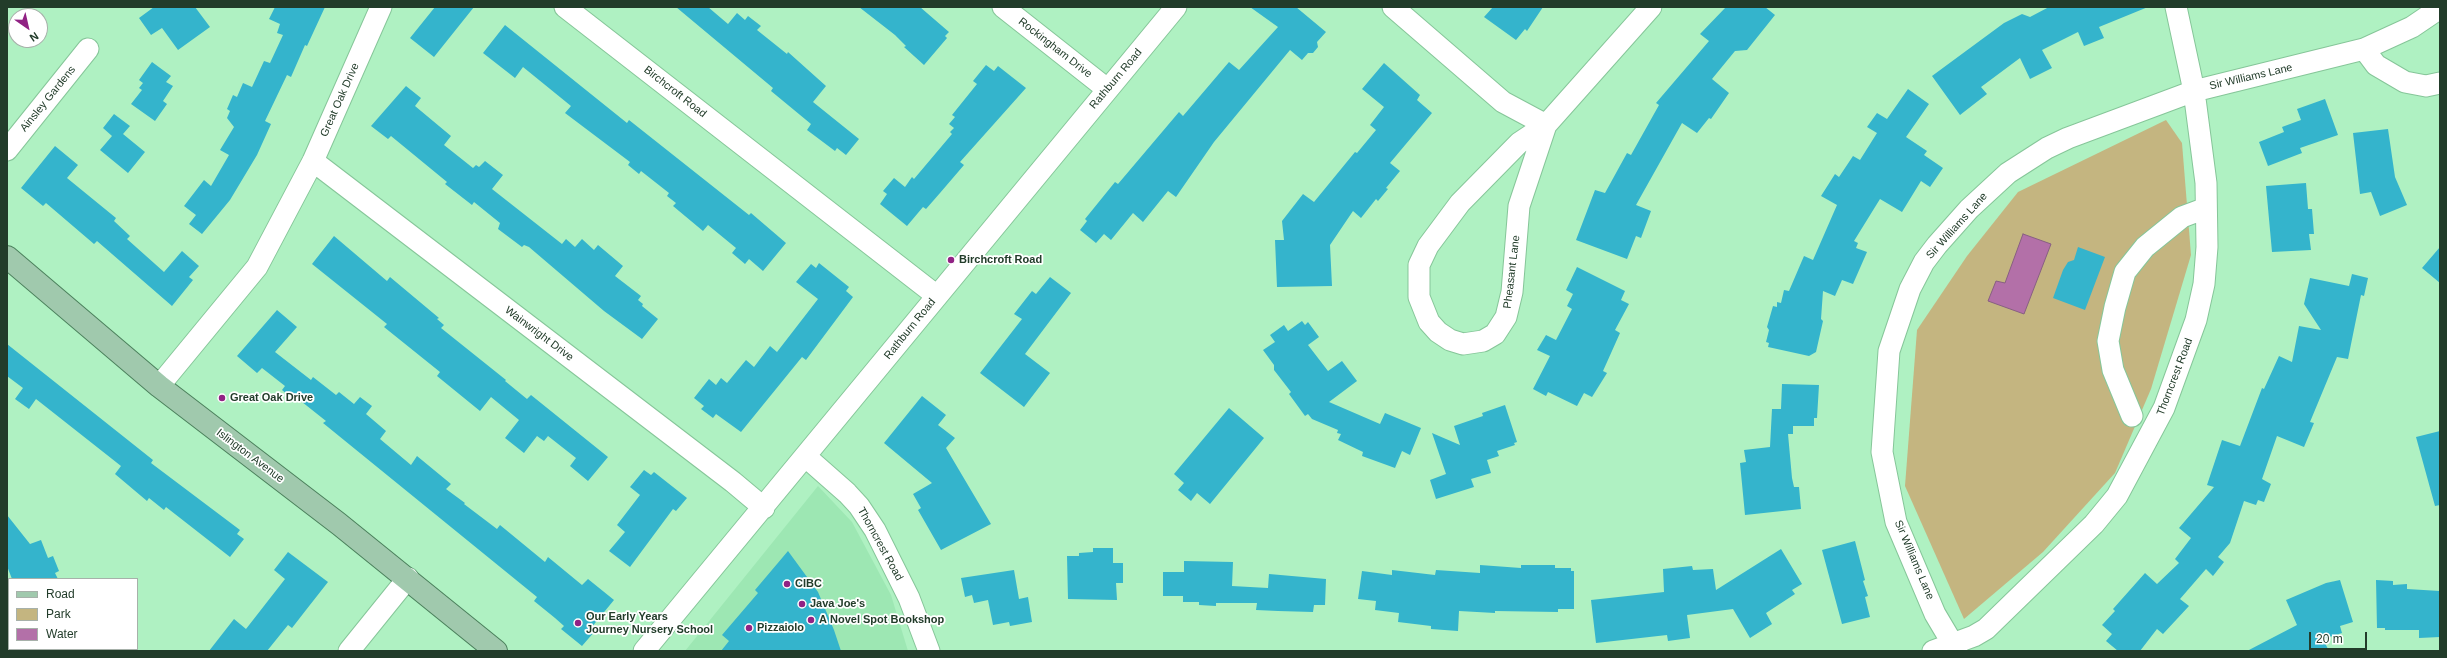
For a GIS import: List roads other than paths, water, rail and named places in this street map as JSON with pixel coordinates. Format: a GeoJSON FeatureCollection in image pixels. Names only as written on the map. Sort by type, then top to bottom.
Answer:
{"type":"FeatureCollection","features":[{"type":"Feature","properties":{"kind":"main road","name":"Islington Avenue"},"geometry":{"type":"LineString","coordinates":[[7,257],[159,386],[408,578],[496,651]]}},
{"type":"Feature","properties":{"kind":"street","name":"Great Oak Drive"},"geometry":{"type":"LineString","coordinates":[[159,386],[257,267],[313,161],[381,7]]}},
{"type":"Feature","properties":{"kind":"street","name":"Birchcroft Road"},"geometry":{"type":"LineString","coordinates":[[565,7],[937,296]]}},
{"type":"Feature","properties":{"kind":"street","name":"Rockingham Drive"},"geometry":{"type":"LineString","coordinates":[[1003,7],[1107,90]]}},
{"type":"Feature","properties":{"kind":"street","name":"Rathburn Road"},"geometry":{"type":"LineString","coordinates":[[644,651],[764,508],[805,456],[1176,7]]}},
{"type":"Feature","properties":{"kind":"street"},"geometry":{"type":"LineString","coordinates":[[1393,7],[1503,102],[1546,125]]}},
{"type":"Feature","properties":{"kind":"street","name":"Pheasant Lane"},"geometry":{"type":"LineString","coordinates":[[1546,125],[1519,206],[1512,292],[1506,317],[1495,334],[1483,341],[1463,344],[1450,340],[1433,328],[1423,310],[1418,276],[1423,255],[1460,203],[1519,143],[1546,125],[1651,7]]}},
{"type":"Feature","properties":{"kind":"street","name":"Thorncrest Road"},"geometry":{"type":"LineString","coordinates":[[1947,649],[1974,636],[2004,614],[2066,550],[2094,524],[2117,496],[2164,408],[2196,320],[2204,284],[2207,247],[2206,183],[2194,91],[2176,7]]}},
{"type":"Feature","properties":{"kind":"street","name":"Sir Williams Lane"},"geometry":{"type":"LineString","coordinates":[[1947,649],[1935,614],[1896,522],[1882,452],[1889,351],[1910,289],[1921,268],[1937,246],[1969,209],[2008,174],[2047,148],[2068,138],[2194,91],[2364,50],[2412,27],[2440,8]]}},
{"type":"Feature","properties":{"kind":"street","name":"Ainsley Gardens"},"geometry":{"type":"LineString","coordinates":[[7,150],[88,49]]}},
{"type":"Feature","properties":{"kind":"street"},"geometry":{"type":"LineString","coordinates":[[2364,50],[2376,65],[2405,82],[2426,86],[2440,83]]}},
{"type":"Feature","properties":{"kind":"street","name":"Wainwright Drive"},"geometry":{"type":"LineString","coordinates":[[313,161],[733,482],[764,508]]}},
{"type":"Feature","properties":{"kind":"street"},"geometry":{"type":"LineString","coordinates":[[2132,416],[2112,370],[2108,341],[2114,308],[2125,272],[2145,247],[2182,217],[2206,208]]}},
{"type":"Feature","properties":{"kind":"street","name":"Thorncrest Road"},"geometry":{"type":"LineString","coordinates":[[805,456],[847,493],[871,524],[909,598],[929,651]]}},
{"type":"Feature","properties":{"kind":"street"},"geometry":{"type":"LineString","coordinates":[[349,651],[408,578]]}},
{"type":"Feature","properties":{"kind":"water"},"geometry":{"type":"Polygon","coordinates":[[[2023,234],[2051,244],[2024,314],[1988,301],[1996,281],[2005,283],[2023,234]]]}},
{"type":"Feature","properties":{"kind":"place","name":"Birchcroft Road"},"geometry":{"type":"Point","coordinates":[951,260]}},
{"type":"Feature","properties":{"kind":"place","name":"Great Oak Drive"},"geometry":{"type":"Point","coordinates":[222,398]}},
{"type":"Feature","properties":{"kind":"place","name":"CIBC"},"geometry":{"type":"Point","coordinates":[787,584]}},
{"type":"Feature","properties":{"kind":"place","name":"Java Joe's"},"geometry":{"type":"Point","coordinates":[802,604]}},
{"type":"Feature","properties":{"kind":"place","name":"A Novel Spot Bookshop"},"geometry":{"type":"Point","coordinates":[811,620]}},
{"type":"Feature","properties":{"kind":"place","name":"Our Early Years Journey Nursery School"},"geometry":{"type":"Point","coordinates":[578,623]}},
{"type":"Feature","properties":{"kind":"place","name":"Pizzaiolo"},"geometry":{"type":"Point","coordinates":[749,628]}}]}
